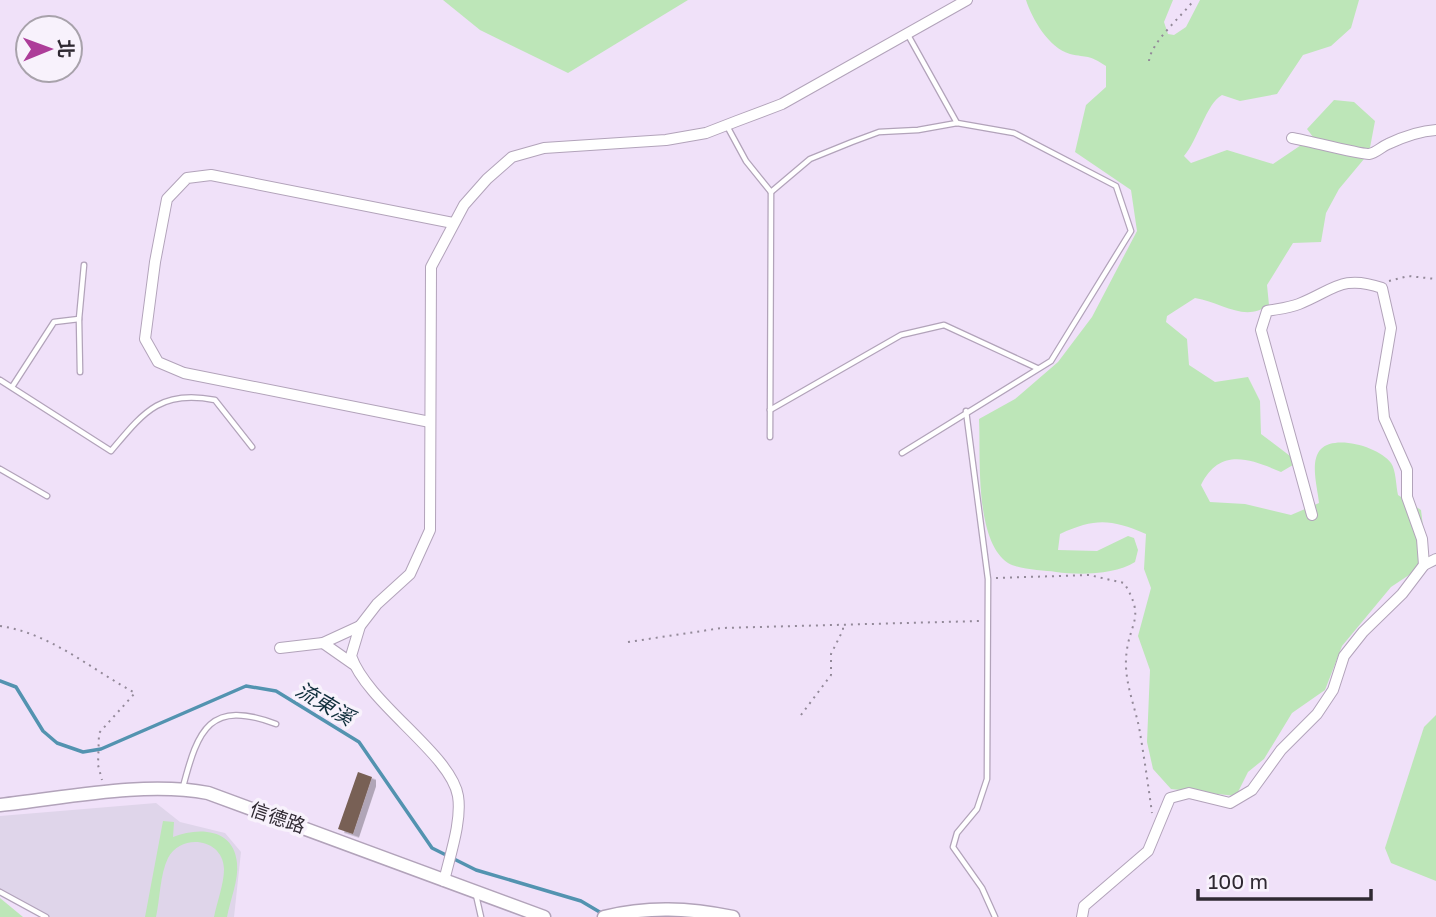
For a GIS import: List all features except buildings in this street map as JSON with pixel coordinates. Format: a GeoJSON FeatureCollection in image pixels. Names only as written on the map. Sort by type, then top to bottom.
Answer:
{"type":"FeatureCollection","features":[{"type":"Feature","properties":{"kind":"street"},"geometry":{"type":"LineString","coordinates":[[353,664],[351,656],[360,626],[377,604],[410,574],[430,530],[431,267],[464,205],[512,158],[544,148],[666,140],[726,125],[782,104],[967,0]]}},
{"type":"Feature","properties":{"kind":"street"},"geometry":{"type":"LineString","coordinates":[[1292,138],[1363,155],[1373,154],[1386,145],[1423,131],[1436,130]]}},
{"type":"Feature","properties":{"kind":"street"},"geometry":{"type":"LineString","coordinates":[[430,422],[184,373],[158,362],[145,339],[167,199],[187,178],[211,175],[453,223]]}},
{"type":"Feature","properties":{"kind":"street"},"geometry":{"type":"LineString","coordinates":[[1312,515],[1261,330],[1262,317],[1267,311],[1297,305],[1344,282],[1369,283],[1382,288],[1391,328],[1381,387],[1384,418],[1407,470],[1407,498],[1422,539],[1424,565]]}},
{"type":"Feature","properties":{"kind":"street"},"geometry":{"type":"LineString","coordinates":[[1082,917],[1084,906],[1138,863],[1156,834],[1170,798],[1189,793],[1230,803],[1252,790],[1281,750],[1317,715],[1333,690],[1344,656],[1402,594],[1424,565],[1436,559]]}},
{"type":"Feature","properties":{"kind":"street"},"geometry":{"type":"LineString","coordinates":[[280,648],[323,643],[360,626]]}},
{"type":"Feature","properties":{"kind":"street"},"geometry":{"type":"LineString","coordinates":[[323,643],[353,664],[384,704],[445,769],[458,794],[457,816],[445,875]]}},
{"type":"Feature","properties":{"kind":"street","name":"信德路"},"geometry":{"type":"LineString","coordinates":[[0,805],[182,788],[208,793],[445,875],[476,894],[544,917]]}},
{"type":"Feature","properties":{"kind":"street"},"geometry":{"type":"LineString","coordinates":[[604,917],[642,910],[693,909],[733,917]]}},
{"type":"Feature","properties":{"kind":"lane"},"geometry":{"type":"LineString","coordinates":[[907,34],[957,123]]}},
{"type":"Feature","properties":{"kind":"lane"},"geometry":{"type":"LineString","coordinates":[[771,192],[810,159],[852,142],[879,132],[918,130],[957,123],[1014,133],[1116,186],[1131,231],[1051,361],[902,453]]}},
{"type":"Feature","properties":{"kind":"lane"},"geometry":{"type":"LineString","coordinates":[[726,125],[746,162],[771,192],[770,437]]}},
{"type":"Feature","properties":{"kind":"lane"},"geometry":{"type":"LineString","coordinates":[[80,372],[79,319],[85,265]]}},
{"type":"Feature","properties":{"kind":"lane"},"geometry":{"type":"LineString","coordinates":[[12,387],[54,323],[79,319]]}},
{"type":"Feature","properties":{"kind":"lane"},"geometry":{"type":"LineString","coordinates":[[770,410],[901,335],[944,325],[1037,368]]}},
{"type":"Feature","properties":{"kind":"lane"},"geometry":{"type":"LineString","coordinates":[[0,381],[111,451],[144,411],[166,400],[201,397],[215,400],[252,447]]}},
{"type":"Feature","properties":{"kind":"lane"},"geometry":{"type":"LineString","coordinates":[[967,411],[979,490],[988,579],[987,779],[977,809],[957,833],[953,847],[982,888],[995,917]]}},
{"type":"Feature","properties":{"kind":"lane"},"geometry":{"type":"LineString","coordinates":[[0,469],[47,496]]}},
{"type":"Feature","properties":{"kind":"lane"},"geometry":{"type":"LineString","coordinates":[[182,788],[192,752],[212,721],[224,715],[257,717],[276,724]]}},
{"type":"Feature","properties":{"kind":"lane"},"geometry":{"type":"LineString","coordinates":[[0,892],[46,917]]}},
{"type":"Feature","properties":{"kind":"lane"},"geometry":{"type":"LineString","coordinates":[[476,894],[481,917]]}},
{"type":"Feature","properties":{"kind":"path"},"geometry":{"type":"LineString","coordinates":[[1149,61],[1156,41],[1174,26],[1194,0]]}},
{"type":"Feature","properties":{"kind":"path"},"geometry":{"type":"LineString","coordinates":[[1382,288],[1390,281],[1408,276],[1436,279]]}},
{"type":"Feature","properties":{"kind":"path"},"geometry":{"type":"LineString","coordinates":[[988,579],[1089,575],[1124,583],[1135,601],[1137,611],[1126,658],[1127,684],[1138,725],[1156,834]]}},
{"type":"Feature","properties":{"kind":"path"},"geometry":{"type":"LineString","coordinates":[[628,642],[722,628],[988,621]]}},
{"type":"Feature","properties":{"kind":"path"},"geometry":{"type":"LineString","coordinates":[[801,715],[831,675],[831,654],[843,630],[843,623]]}},
{"type":"Feature","properties":{"kind":"path"},"geometry":{"type":"LineString","coordinates":[[0,626],[23,629],[57,646],[135,693],[99,733],[98,765]]}},
{"type":"Feature","properties":{"kind":"shaded area"},"geometry":{"type":"Polygon","coordinates":[[[156,803],[180,822],[225,833],[241,852],[234,917],[49,917],[0,892],[0,816],[156,803]]]}},
{"type":"Feature","properties":{"kind":"green space"},"geometry":{"type":"Polygon","coordinates":[[[443,0],[688,0],[568,73],[480,30],[443,0]]]}},
{"type":"Feature","properties":{"kind":"green space"},"geometry":{"type":"Polygon","coordinates":[[[1026,0],[1173,0],[1164,22],[1168,34],[1174,35],[1186,27],[1200,0],[1359,0],[1351,28],[1331,46],[1303,55],[1277,94],[1240,101],[1222,95],[1216,100],[1184,156],[1191,163],[1227,150],[1273,164],[1313,137],[1307,129],[1334,100],[1354,102],[1375,121],[1369,153],[1339,189],[1326,213],[1321,242],[1293,243],[1267,285],[1269,305],[1260,310],[1242,312],[1195,298],[1167,316],[1166,322],[1187,339],[1189,365],[1215,382],[1248,377],[1260,401],[1261,434],[1298,462],[1281,472],[1247,460],[1237,459],[1217,465],[1201,485],[1210,502],[1245,504],[1291,515],[1319,503],[1315,461],[1321,449],[1336,443],[1357,444],[1377,452],[1391,463],[1398,495],[1421,510],[1425,543],[1418,569],[1391,587],[1342,646],[1325,690],[1292,713],[1264,759],[1248,772],[1236,796],[1171,789],[1153,769],[1147,742],[1150,670],[1138,636],[1151,588],[1144,569],[1146,534],[1122,525],[1103,522],[1084,525],[1060,534],[1058,550],[1097,551],[1128,536],[1134,538],[1138,550],[1135,562],[1117,569],[1086,574],[1013,565],[997,552],[989,536],[984,517],[980,475],[979,419],[1015,399],[1058,362],[1092,317],[1137,231],[1131,190],[1075,152],[1086,105],[1106,87],[1106,66],[1055,46],[1037,24],[1026,0]]]}},
{"type":"Feature","properties":{"kind":"green space"},"geometry":{"type":"Polygon","coordinates":[[[1436,715],[1436,881],[1391,863],[1385,848],[1424,727],[1436,715]]]}},
{"type":"Feature","properties":{"kind":"green space"},"geometry":{"type":"Polygon","coordinates":[[[163,821],[174,822],[173,837],[193,832],[213,833],[229,843],[234,851],[237,869],[227,917],[214,917],[224,875],[222,859],[209,845],[191,842],[174,850],[168,858],[156,917],[145,917],[163,821]]]}},
{"type":"Feature","properties":{"kind":"green space"},"geometry":{"type":"Polygon","coordinates":[[[0,898],[23,917],[0,917],[0,898]]]}},
{"type":"Feature","properties":{"kind":"waterway","name":"流東溪"},"geometry":{"type":"LineString","coordinates":[[0,681],[16,687],[43,731],[57,743],[83,752],[101,749],[246,686],[276,691],[359,742],[432,848],[476,870],[581,901],[603,914]]}}]}
